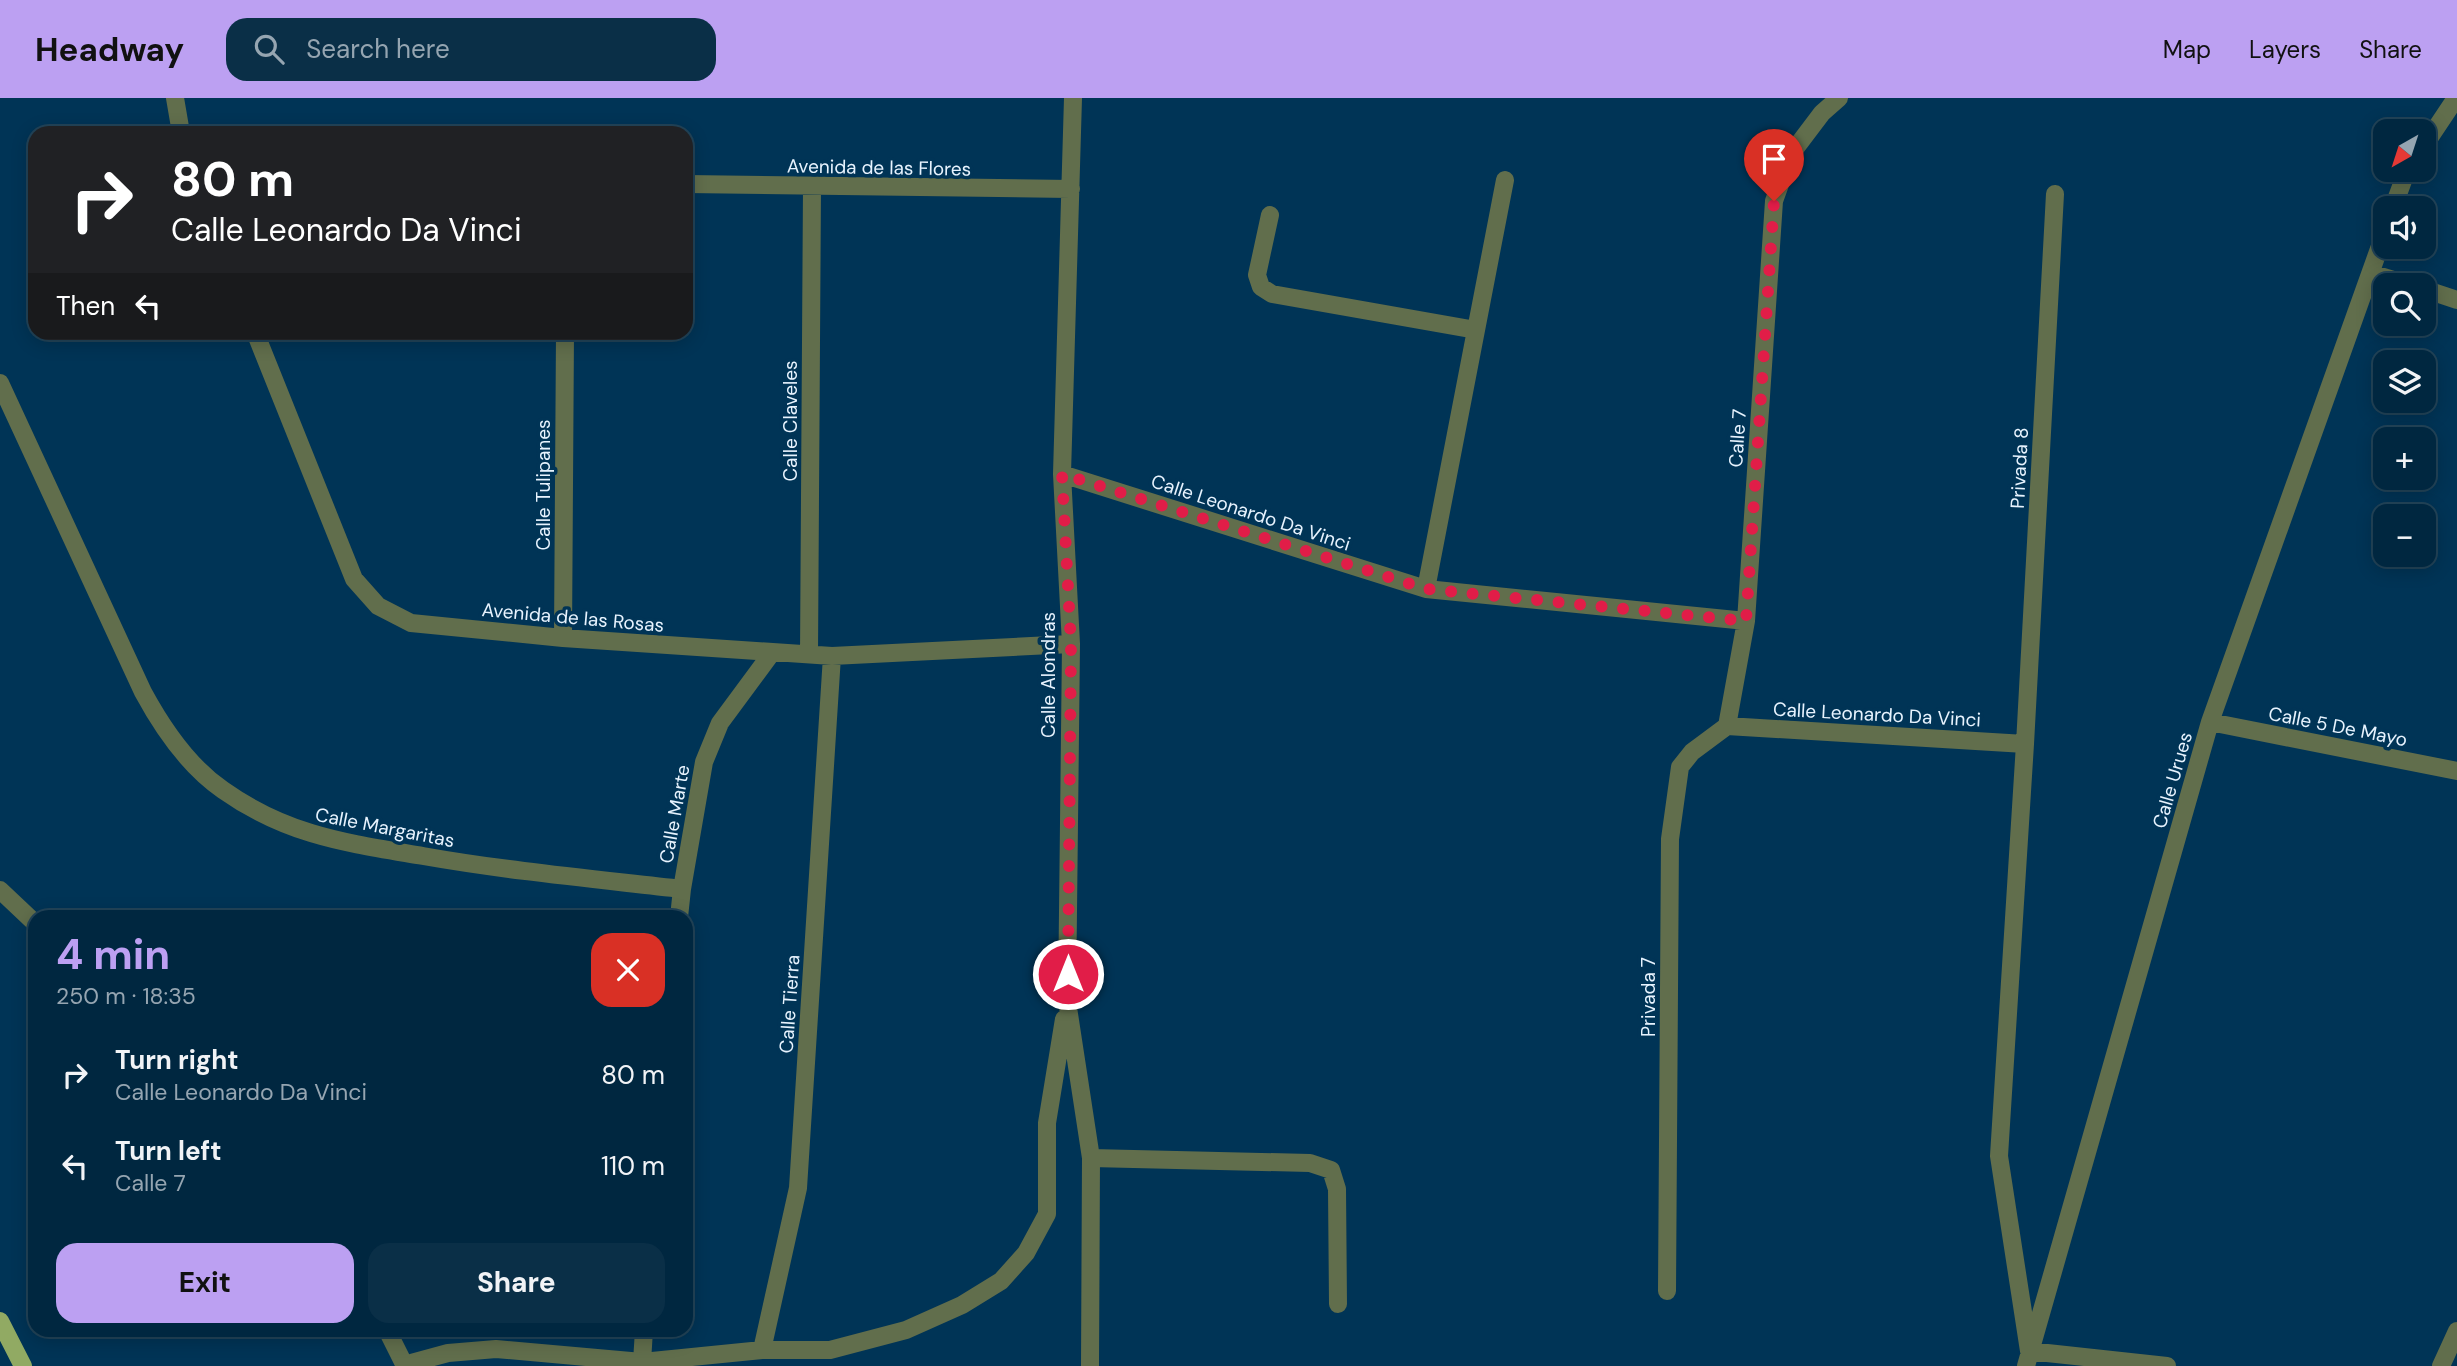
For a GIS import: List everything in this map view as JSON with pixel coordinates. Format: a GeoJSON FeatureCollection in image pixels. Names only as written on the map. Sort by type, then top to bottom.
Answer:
{"type":"FeatureCollection","features":[{"type":"Feature","properties":{"kind":"main road"},"geometry":{"type":"LineString","coordinates":[[0,1321],[23,1366]]}},
{"type":"Feature","properties":{"kind":"street"},"geometry":{"type":"LineString","coordinates":[[175,98],[180,126]]}},
{"type":"Feature","properties":{"kind":"street","name":"Calle Alondras"},"geometry":{"type":"LineString","coordinates":[[1073,98],[1062,474],[1071,644],[1067,1001],[1091,1158],[1090,1366]]}},
{"type":"Feature","properties":{"kind":"street","name":"Calle 7"},"geometry":{"type":"LineString","coordinates":[[1727,726],[1746,621],[1774,201],[1791,155],[1822,113],[1839,98]]}},
{"type":"Feature","properties":{"kind":"street"},"geometry":{"type":"LineString","coordinates":[[2436,128],[2456,98]]}},
{"type":"Feature","properties":{"kind":"street"},"geometry":{"type":"LineString","coordinates":[[1426,589],[1505,180]]}},
{"type":"Feature","properties":{"kind":"street","name":"Avenida de las Flores"},"geometry":{"type":"LineString","coordinates":[[693,184],[1071,189]]}},
{"type":"Feature","properties":{"kind":"street","name":"Calle Claveles"},"geometry":{"type":"LineString","coordinates":[[809,654],[812,187]]}},
{"type":"Feature","properties":{"kind":"street","name":"Privada 8"},"geometry":{"type":"LineString","coordinates":[[2025,744],[2055,194]]}},
{"type":"Feature","properties":{"kind":"street"},"geometry":{"type":"LineString","coordinates":[[1270,215],[1257,275],[1261,287],[1272,294],[1476,330]]}},
{"type":"Feature","properties":{"kind":"street","name":"Calle Urues"},"geometry":{"type":"LineString","coordinates":[[2027,1358],[2210,722],[2376,259]]}},
{"type":"Feature","properties":{"kind":"street"},"geometry":{"type":"LineString","coordinates":[[2436,293],[2457,300]]}},
{"type":"Feature","properties":{"kind":"street","name":"Avenida de las Rosas"},"geometry":{"type":"LineString","coordinates":[[258,340],[354,579],[378,607],[411,623],[564,638],[832,656],[1071,644]]}},
{"type":"Feature","properties":{"kind":"street","name":"Calle Tulipanes"},"geometry":{"type":"LineString","coordinates":[[564,638],[565,340]]}},
{"type":"Feature","properties":{"kind":"street","name":"Calle Margaritas"},"geometry":{"type":"LineString","coordinates":[[0,383],[148,701],[176,744],[197,768],[220,788],[273,820],[332,841],[471,865],[682,889]]}},
{"type":"Feature","properties":{"kind":"street","name":"Calle Leonardo Da Vinci"},"geometry":{"type":"LineString","coordinates":[[1062,474],[1426,589],[1746,621]]}},
{"type":"Feature","properties":{"kind":"street","name":"Calle Marte"},"geometry":{"type":"LineString","coordinates":[[680,910],[704,762],[720,723],[771,653]]}},
{"type":"Feature","properties":{"kind":"street","name":"Calle Tierra"},"geometry":{"type":"LineString","coordinates":[[762,1350],[798,1188],[832,656]]}},
{"type":"Feature","properties":{"kind":"street","name":"Calle 5 De Mayo"},"geometry":{"type":"LineString","coordinates":[[2210,722],[2457,771]]}},
{"type":"Feature","properties":{"kind":"street","name":"Calle Leonardo Da Vinci"},"geometry":{"type":"LineString","coordinates":[[1727,726],[2025,744]]}},
{"type":"Feature","properties":{"kind":"street","name":"Privada 7"},"geometry":{"type":"LineString","coordinates":[[1667,1291],[1670,838],[1680,767],[1692,752],[1727,726]]}},
{"type":"Feature","properties":{"kind":"street"},"geometry":{"type":"LineString","coordinates":[[2025,744],[1999,1156],[2027,1358],[2167,1366]]}},
{"type":"Feature","properties":{"kind":"street"},"geometry":{"type":"LineString","coordinates":[[0,890],[28,916]]}},
{"type":"Feature","properties":{"kind":"street"},"geometry":{"type":"LineString","coordinates":[[390,1337],[404,1365],[448,1353],[496,1349],[642,1362],[762,1350],[830,1350],[906,1330],[962,1305],[1000,1281],[1026,1253],[1047,1214],[1047,1123],[1067,1001]]}},
{"type":"Feature","properties":{"kind":"street"},"geometry":{"type":"LineString","coordinates":[[1091,1158],[1310,1163],[1331,1170],[1337,1189],[1338,1304]]}},
{"type":"Feature","properties":{"kind":"street"},"geometry":{"type":"LineString","coordinates":[[2441,1366],[2457,1331]]}},
{"type":"Feature","properties":{"kind":"street"},"geometry":{"type":"LineString","coordinates":[[642,1362],[644,1337]]}},
{"type":"Feature","properties":{"kind":"route"},"geometry":{"type":"LineString","coordinates":[[1068,974],[1071,644],[1062,474],[1426,589],[1746,621],[1774,201]]}}]}
